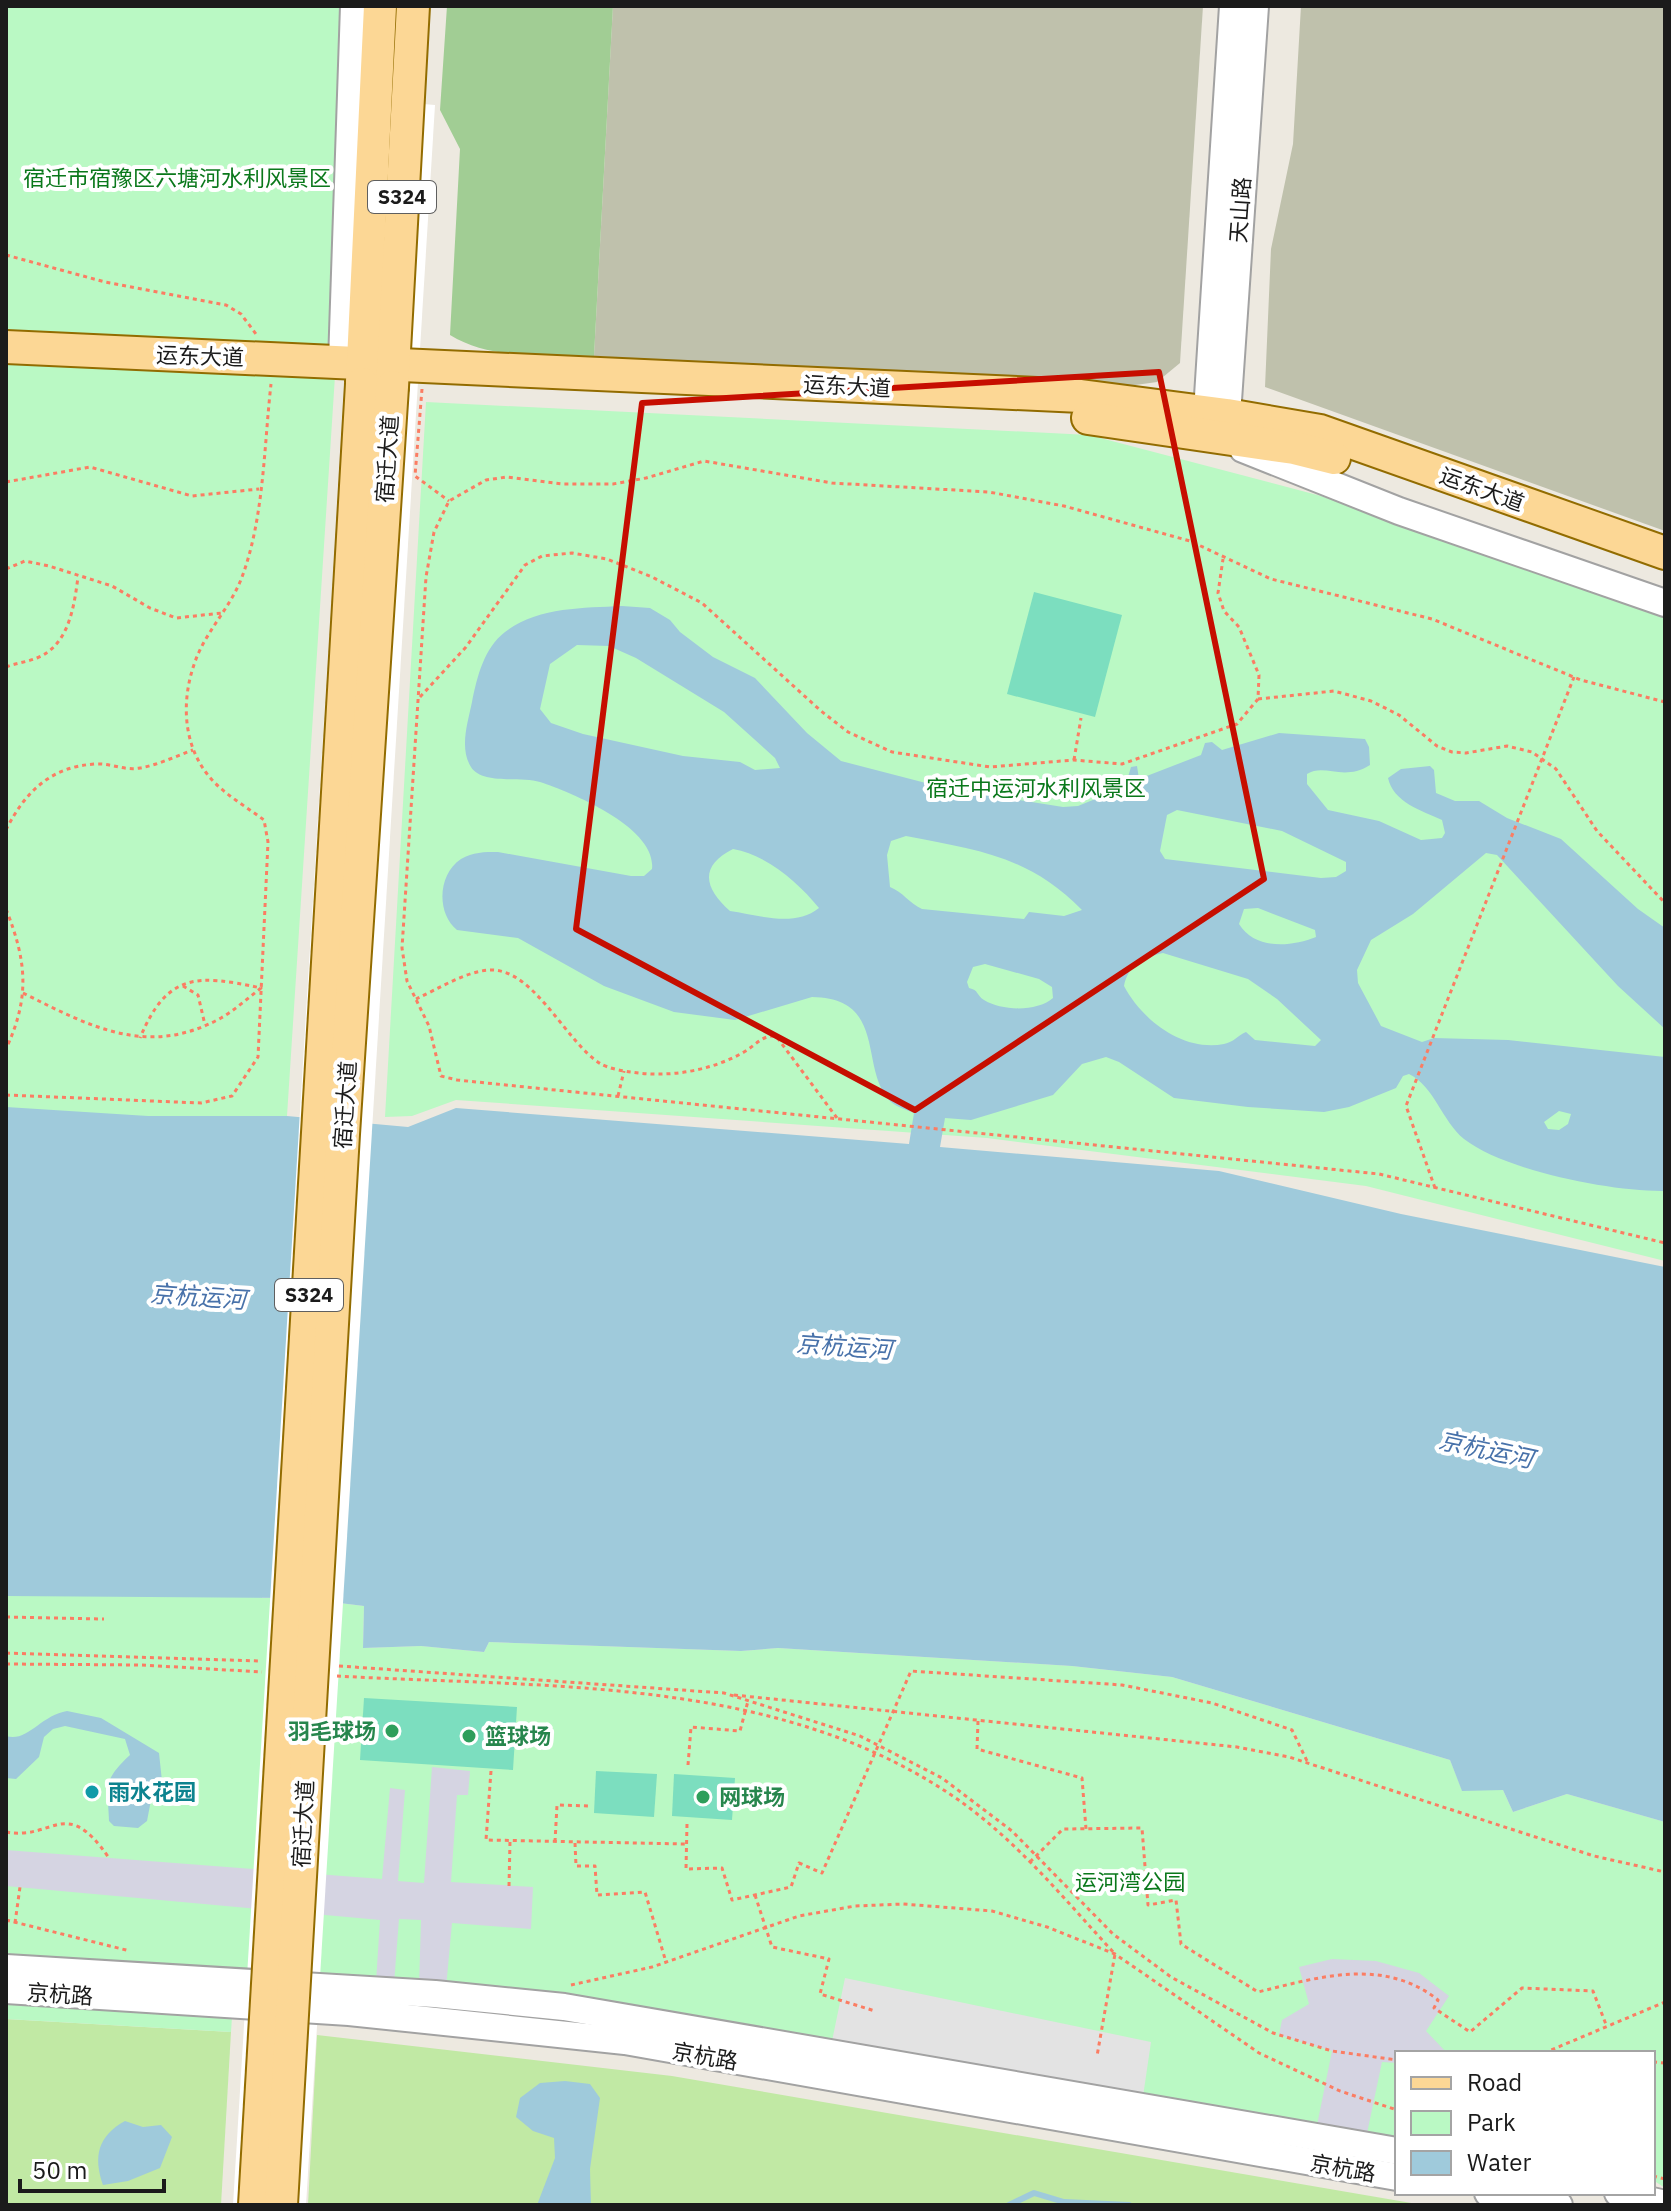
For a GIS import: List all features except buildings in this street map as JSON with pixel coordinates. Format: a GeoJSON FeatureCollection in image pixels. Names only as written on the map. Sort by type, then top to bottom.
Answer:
{"type":"FeatureCollection","features":[{"type":"Feature","properties":{"kind":"main road","name":"宿迁大道"},"geometry":{"type":"LineString","coordinates":[[281,2205],[341,1166],[379,375],[380,6]]}},
{"type":"Feature","properties":{"kind":"main road","name":"宿迁大道"},"geometry":{"type":"LineString","coordinates":[[255,2205],[379,375],[413,6]]}},
{"type":"Feature","properties":{"kind":"main road","name":"运东大道"},"geometry":{"type":"LineString","coordinates":[[6,347],[273,370],[379,375],[1081,396],[1217,422],[1320,431],[1665,553]]}},
{"type":"Feature","properties":{"kind":"main road","name":"运东大道"},"geometry":{"type":"LineString","coordinates":[[6,368],[273,370]]}},
{"type":"Feature","properties":{"kind":"main road","name":"运东大道"},"geometry":{"type":"LineString","coordinates":[[1217,422],[1323,454],[1665,573]]}},
{"type":"Feature","properties":{"kind":"street"},"geometry":{"type":"LineString","coordinates":[[354,6],[379,375]]}},
{"type":"Feature","properties":{"kind":"street","name":"天山路"},"geometry":{"type":"LineString","coordinates":[[1217,422],[1233,6]]}},
{"type":"Feature","properties":{"kind":"street","name":"天山路"},"geometry":{"type":"LineString","coordinates":[[1217,422],[1255,6]]}},
{"type":"Feature","properties":{"kind":"street"},"geometry":{"type":"LineString","coordinates":[[1217,422],[1399,511],[1665,603]]}},
{"type":"Feature","properties":{"kind":"street","name":"京杭路"},"geometry":{"type":"LineString","coordinates":[[6,1968],[435,1994],[528,2003],[792,2044],[1395,2151]]}},
{"type":"Feature","properties":{"kind":"street","name":"京杭路"},"geometry":{"type":"LineString","coordinates":[[6,1990],[423,2018],[625,2041],[1395,2177]]}},
{"type":"Feature","properties":{"kind":"street"},"geometry":{"type":"LineString","coordinates":[[1500,2195],[1559,2205]]}},
{"type":"Feature","properties":{"kind":"street"},"geometry":{"type":"LineString","coordinates":[[1627,2195],[1665,2204]]}},
{"type":"Feature","properties":{"kind":"path"},"geometry":{"type":"LineString","coordinates":[[6,255],[105,282],[226,305],[241,314],[273,370],[252,545],[241,580],[199,651],[190,681],[187,729],[193,750],[214,782],[264,820],[268,842],[258,1057],[232,1096],[201,1103],[6,1095]]}},
{"type":"Feature","properties":{"kind":"path"},"geometry":{"type":"LineString","coordinates":[[379,375],[415,476],[449,501]]}},
{"type":"Feature","properties":{"kind":"path"},"geometry":{"type":"LineString","coordinates":[[1665,702],[1574,677],[1432,619],[1271,579],[1190,541],[1064,506],[989,492],[832,483],[704,461],[613,484],[562,484],[507,477],[486,480],[449,501],[434,532],[426,577],[402,948],[407,981],[429,1026],[441,1076],[1379,1174],[1665,1243]]}},
{"type":"Feature","properties":{"kind":"path"},"geometry":{"type":"LineString","coordinates":[[6,482],[90,467],[192,496],[259,489]]}},
{"type":"Feature","properties":{"kind":"path"},"geometry":{"type":"LineString","coordinates":[[418,699],[466,647],[525,565],[542,556],[572,553],[607,559],[652,577],[702,603],[821,711],[848,732],[892,752],[990,767],[1074,760],[1122,764],[1221,732],[1237,724],[1258,699],[1259,675],[1239,627],[1224,611],[1218,593],[1223,559]]}},
{"type":"Feature","properties":{"kind":"path"},"geometry":{"type":"LineString","coordinates":[[6,569],[25,561],[78,576],[112,586],[150,608],[176,618],[222,613]]}},
{"type":"Feature","properties":{"kind":"path"},"geometry":{"type":"LineString","coordinates":[[6,667],[37,658],[51,650],[63,635],[71,617],[78,576]]}},
{"type":"Feature","properties":{"kind":"path"},"geometry":{"type":"LineString","coordinates":[[1435,1188],[1406,1106],[1574,677]]}},
{"type":"Feature","properties":{"kind":"path"},"geometry":{"type":"LineString","coordinates":[[1258,699],[1334,691],[1371,701],[1399,715],[1437,746],[1452,752],[1466,753],[1507,746],[1532,752],[1556,769],[1597,831],[1665,903]]}},
{"type":"Feature","properties":{"kind":"path"},"geometry":{"type":"LineString","coordinates":[[1074,760],[1081,718]]}},
{"type":"Feature","properties":{"kind":"path"},"geometry":{"type":"LineString","coordinates":[[7,826],[38,783],[75,766],[100,763],[137,769],[193,750]]}},
{"type":"Feature","properties":{"kind":"path"},"geometry":{"type":"LineString","coordinates":[[6,909],[19,945],[25,979],[21,1018],[6,1049]]}},
{"type":"Feature","properties":{"kind":"path"},"geometry":{"type":"LineString","coordinates":[[416,999],[470,975],[491,970],[509,974],[550,1010],[601,1064],[624,1071],[665,1074],[701,1069],[744,1052],[767,1035],[776,1036],[837,1118]]}},
{"type":"Feature","properties":{"kind":"path"},"geometry":{"type":"LineString","coordinates":[[140,1038],[152,1009],[163,995],[182,985],[218,981],[261,988]]}},
{"type":"Feature","properties":{"kind":"path"},"geometry":{"type":"LineString","coordinates":[[182,985],[198,995],[205,1025]]}},
{"type":"Feature","properties":{"kind":"path"},"geometry":{"type":"LineString","coordinates":[[23,993],[81,1022],[140,1038],[165,1037],[205,1025],[223,1017],[261,988]]}},
{"type":"Feature","properties":{"kind":"path"},"geometry":{"type":"LineString","coordinates":[[618,1096],[624,1071]]}},
{"type":"Feature","properties":{"kind":"path"},"geometry":{"type":"LineString","coordinates":[[6,1617],[104,1619]]}},
{"type":"Feature","properties":{"kind":"path"},"geometry":{"type":"LineString","coordinates":[[6,1653],[269,1662]]}},
{"type":"Feature","properties":{"kind":"path"},"geometry":{"type":"LineString","coordinates":[[6,1664],[142,1665],[267,1672]]}},
{"type":"Feature","properties":{"kind":"path"},"geometry":{"type":"LineString","coordinates":[[332,1665],[724,1693],[1237,1747],[1308,1763],[1594,1856],[1665,1872]]}},
{"type":"Feature","properties":{"kind":"path"},"geometry":{"type":"LineString","coordinates":[[687,1824],[686,1869],[722,1868],[732,1900],[791,1887],[799,1863],[822,1873],[911,1671],[1122,1685],[1212,1703],[1292,1730],[1308,1763]]}},
{"type":"Feature","properties":{"kind":"path"},"geometry":{"type":"LineString","coordinates":[[330,1676],[658,1695],[780,1717],[875,1755],[959,1801],[1030,1862],[1115,1954],[1259,2053],[1340,2091],[1395,2109]]}},
{"type":"Feature","properties":{"kind":"path"},"geometry":{"type":"LineString","coordinates":[[724,1693],[860,1736],[942,1778],[1012,1831],[1113,1934],[1171,1977],[1273,2033],[1332,2051],[1395,2060]]}},
{"type":"Feature","properties":{"kind":"path"},"geometry":{"type":"LineString","coordinates":[[688,1765],[691,1727],[740,1731],[748,1701]]}},
{"type":"Feature","properties":{"kind":"path"},"geometry":{"type":"LineString","coordinates":[[978,1719],[977,1749],[1082,1778],[1086,1829]]}},
{"type":"Feature","properties":{"kind":"path"},"geometry":{"type":"LineString","coordinates":[[491,1771],[486,1840],[687,1844]]}},
{"type":"Feature","properties":{"kind":"path"},"geometry":{"type":"LineString","coordinates":[[555,1842],[557,1805],[588,1806]]}},
{"type":"Feature","properties":{"kind":"path"},"geometry":{"type":"LineString","coordinates":[[6,1832],[30,1833],[54,1822],[70,1824],[98,1842],[109,1858]]}},
{"type":"Feature","properties":{"kind":"path"},"geometry":{"type":"LineString","coordinates":[[1030,1862],[1063,1829],[1142,1828],[1148,1905],[1176,1900],[1181,1944],[1258,1992],[1348,1972],[1372,1974],[1423,1988],[1438,2000],[1434,2008],[1470,2032],[1522,1988],[1593,1991],[1607,2027]]}},
{"type":"Feature","properties":{"kind":"path"},"geometry":{"type":"LineString","coordinates":[[509,1886],[510,1841]]}},
{"type":"Feature","properties":{"kind":"path"},"geometry":{"type":"LineString","coordinates":[[575,1842],[576,1866],[595,1866],[597,1895],[645,1892],[666,1962]]}},
{"type":"Feature","properties":{"kind":"path"},"geometry":{"type":"LineString","coordinates":[[15,1923],[20,1887]]}},
{"type":"Feature","properties":{"kind":"path"},"geometry":{"type":"LineString","coordinates":[[755,1895],[772,1947],[829,1959],[820,1994],[875,2011]]}},
{"type":"Feature","properties":{"kind":"path"},"geometry":{"type":"LineString","coordinates":[[528,2003],[561,1987],[666,1962],[765,1927],[855,1906],[955,1907],[992,1911],[1047,1927],[1115,1954]]}},
{"type":"Feature","properties":{"kind":"path"},"geometry":{"type":"LineString","coordinates":[[1097,2056],[1115,1954]]}},
{"type":"Feature","properties":{"kind":"path"},"geometry":{"type":"LineString","coordinates":[[1549,2051],[1665,2002]]}},
{"type":"Feature","properties":{"kind":"highlighted area"},"geometry":{"type":"Polygon","coordinates":[[[1159,372],[1264,879],[915,1110],[576,929],[642,403],[1159,372]]]}},
{"type":"Feature","properties":{"kind":"shaded area"},"geometry":{"type":"Polygon","coordinates":[[[613,6],[1203,6],[1180,363],[1157,382],[1121,387],[594,356],[613,6]]]}},
{"type":"Feature","properties":{"kind":"shaded area"},"geometry":{"type":"Polygon","coordinates":[[[1301,6],[1665,6],[1665,531],[1265,387],[1271,249],[1293,144],[1301,6]]]}},
{"type":"Feature","properties":{"kind":"shaded area"},"geometry":{"type":"Polygon","coordinates":[[[432,1767],[470,1771],[468,1795],[457,1795],[451,1882],[533,1887],[531,1929],[452,1923],[446,1988],[419,1986],[421,1920],[399,1919],[394,1984],[376,1982],[380,1920],[6,1886],[6,1850],[382,1879],[390,1788],[405,1790],[398,1881],[424,1883],[432,1767]]]}},
{"type":"Feature","properties":{"kind":"shaded area"},"geometry":{"type":"Polygon","coordinates":[[[1332,1959],[1376,1961],[1419,1973],[1449,1996],[1426,2031],[1445,2051],[1395,2051],[1395,2063],[1382,2062],[1366,2138],[1316,2130],[1332,2051],[1279,2035],[1282,2020],[1309,2004],[1299,1967],[1332,1959]]]}},
{"type":"Feature","properties":{"kind":"shaded area"},"geometry":{"type":"Polygon","coordinates":[[[845,1978],[1151,2042],[1141,2110],[831,2046],[845,1978]]]}},
{"type":"Feature","properties":{"kind":"green space"},"geometry":{"type":"Polygon","coordinates":[[[6,6],[359,6],[287,1116],[262,1598],[299,1598],[364,1606],[363,1648],[421,1646],[484,1652],[489,1642],[741,1651],[778,1648],[1072,1666],[1172,1677],[1450,1760],[1462,1790],[1503,1790],[1513,1812],[1567,1794],[1665,1822],[1665,2188],[1655,2181],[1655,2051],[1395,2051],[1395,2144],[890,2049],[599,2001],[235,1972],[231,2032],[6,2019],[6,6]]]}},
{"type":"Feature","properties":{"kind":"green space"},"geometry":{"type":"Polygon","coordinates":[[[447,6],[613,6],[594,356],[501,353],[450,335],[460,149],[440,110],[447,6]]]}},
{"type":"Feature","properties":{"kind":"green space","name":"宿迁中运河水利风景区"},"geometry":{"type":"Polygon","coordinates":[[[426,402],[1089,435],[1321,496],[1665,616],[1665,1261],[1366,1186],[987,1138],[456,1100],[412,1116],[385,1117],[426,402]]]}},
{"type":"Feature","properties":{"kind":"green space"},"geometry":{"type":"Polygon","coordinates":[[[1034,592],[1122,615],[1095,717],[1007,694],[1034,592]]]}},
{"type":"Feature","properties":{"kind":"green space","name":"篮球场"},"geometry":{"type":"Polygon","coordinates":[[[364,1698],[517,1707],[513,1770],[360,1760],[364,1698]]]}},
{"type":"Feature","properties":{"kind":"green space","name":"网球场"},"geometry":{"type":"Polygon","coordinates":[[[596,1771],[657,1774],[654,1817],[594,1813],[596,1771]]]}},
{"type":"Feature","properties":{"kind":"green space","name":"网球场"},"geometry":{"type":"Polygon","coordinates":[[[674,1774],[735,1778],[732,1820],[672,1816],[674,1774]]]}},
{"type":"Feature","properties":{"kind":"green space"},"geometry":{"type":"Polygon","coordinates":[[[6,2019],[231,2032],[221,2205],[6,2205],[6,2019]]]}},
{"type":"Feature","properties":{"kind":"green space"},"geometry":{"type":"Polygon","coordinates":[[[317,2035],[672,2076],[1423,2205],[308,2205],[317,2035]]]}},
{"type":"Feature","properties":{"kind":"water","name":"京杭运河"},"geometry":{"type":"Polygon","coordinates":[[[622,606],[650,608],[670,620],[680,632],[713,657],[755,678],[807,733],[841,761],[949,789],[1063,807],[1078,806],[1125,787],[1131,767],[1137,766],[1139,779],[1201,755],[1205,743],[1212,742],[1222,750],[1279,733],[1365,739],[1369,747],[1370,765],[1351,772],[1321,770],[1307,774],[1307,784],[1328,810],[1379,821],[1421,840],[1442,838],[1445,833],[1442,820],[1402,799],[1388,778],[1401,769],[1430,766],[1434,770],[1436,793],[1455,801],[1479,801],[1507,818],[1561,839],[1638,909],[1665,928],[1665,1029],[1618,986],[1497,855],[1486,853],[1413,914],[1371,940],[1357,970],[1358,983],[1381,1026],[1422,1042],[1434,1038],[1508,1040],[1665,1057],[1665,1191],[1589,1183],[1505,1161],[1456,1132],[1425,1087],[1409,1074],[1403,1076],[1396,1088],[1349,1107],[1324,1112],[1174,1098],[1119,1062],[1106,1057],[1082,1064],[1053,1095],[971,1120],[945,1118],[940,1147],[1219,1171],[1401,1214],[1665,1267],[1665,1822],[1567,1794],[1513,1812],[1503,1790],[1462,1791],[1450,1760],[1172,1677],[1072,1666],[778,1648],[741,1651],[489,1642],[484,1652],[421,1646],[363,1648],[364,1606],[299,1598],[6,1596],[6,1107],[148,1116],[287,1116],[408,1127],[456,1108],[909,1144],[914,1113],[891,1102],[881,1088],[862,1022],[852,1009],[836,1000],[812,997],[735,1020],[674,1012],[604,986],[518,938],[457,930],[450,923],[443,904],[444,884],[453,866],[474,854],[498,852],[631,876],[644,876],[652,869],[650,854],[641,840],[610,814],[540,782],[493,778],[476,773],[467,760],[466,752],[467,726],[482,664],[505,632],[546,613],[622,606]],[[577,645],[550,664],[540,709],[551,723],[583,734],[683,756],[740,762],[755,770],[780,768],[775,758],[724,712],[636,658],[609,646],[577,645]],[[1177,810],[1167,815],[1160,851],[1165,859],[1321,878],[1336,877],[1346,871],[1346,862],[1282,831],[1177,810]],[[906,836],[891,841],[887,855],[890,887],[922,909],[1024,919],[1029,912],[1064,916],[1082,910],[1042,878],[979,851],[906,836]],[[733,849],[710,870],[711,886],[730,911],[788,919],[819,908],[792,879],[758,857],[733,849]],[[1258,908],[1244,909],[1239,924],[1254,938],[1274,944],[1296,943],[1316,937],[1315,930],[1258,908]],[[1163,953],[1133,967],[1124,986],[1141,1011],[1165,1031],[1179,1038],[1209,1045],[1224,1044],[1246,1032],[1255,1040],[1315,1046],[1321,1040],[1277,999],[1248,979],[1163,953]],[[985,964],[973,967],[967,982],[969,988],[984,1000],[1000,1006],[1029,1008],[1053,998],[1052,987],[1039,979],[985,964]],[[1559,1111],[1544,1122],[1548,1129],[1559,1130],[1568,1124],[1571,1114],[1559,1111]]]}},
{"type":"Feature","properties":{"kind":"water"},"geometry":{"type":"Polygon","coordinates":[[[67,1711],[101,1718],[159,1753],[162,1781],[151,1800],[147,1821],[138,1828],[114,1826],[109,1821],[108,1785],[114,1772],[130,1755],[125,1739],[65,1726],[53,1729],[44,1737],[39,1757],[16,1779],[6,1778],[6,1736],[21,1736],[49,1718],[67,1711]]]}},
{"type":"Feature","properties":{"kind":"water"},"geometry":{"type":"Polygon","coordinates":[[[565,2081],[590,2084],[600,2098],[590,2169],[591,2205],[537,2205],[555,2158],[554,2138],[533,2131],[516,2117],[520,2098],[540,2083],[565,2081]]]}},
{"type":"Feature","properties":{"kind":"water"},"geometry":{"type":"Polygon","coordinates":[[[125,2121],[143,2127],[161,2125],[172,2137],[160,2168],[128,2181],[103,2185],[98,2165],[100,2148],[109,2133],[125,2121]]]}},
{"type":"Feature","properties":{"kind":"pier"},"geometry":{"type":"Polygon","coordinates":[[[362,99],[435,105],[306,2205],[233,2205],[362,99]]]}},
{"type":"Feature","properties":{"kind":"waterway"},"geometry":{"type":"LineString","coordinates":[[1009,2205],[1034,2193],[1064,2202],[1129,2205]]}},
{"type":"Feature","properties":{"kind":"place","name":"羽毛球场"},"geometry":{"type":"Point","coordinates":[392,1731]}},
{"type":"Feature","properties":{"kind":"place","name":"篮球场"},"geometry":{"type":"Point","coordinates":[469,1736]}},
{"type":"Feature","properties":{"kind":"place","name":"雨水花园"},"geometry":{"type":"Point","coordinates":[92,1792]}},
{"type":"Feature","properties":{"kind":"place","name":"网球场"},"geometry":{"type":"Point","coordinates":[703,1797]}},
{"type":"Feature","properties":{"kind":"park label","name":"宿迁市宿豫区六塘河水利风景区"},"geometry":{"type":"Point","coordinates":[177,178]}},
{"type":"Feature","properties":{"kind":"park label","name":"运河湾公园"},"geometry":{"type":"Point","coordinates":[1130,1882]}}]}
